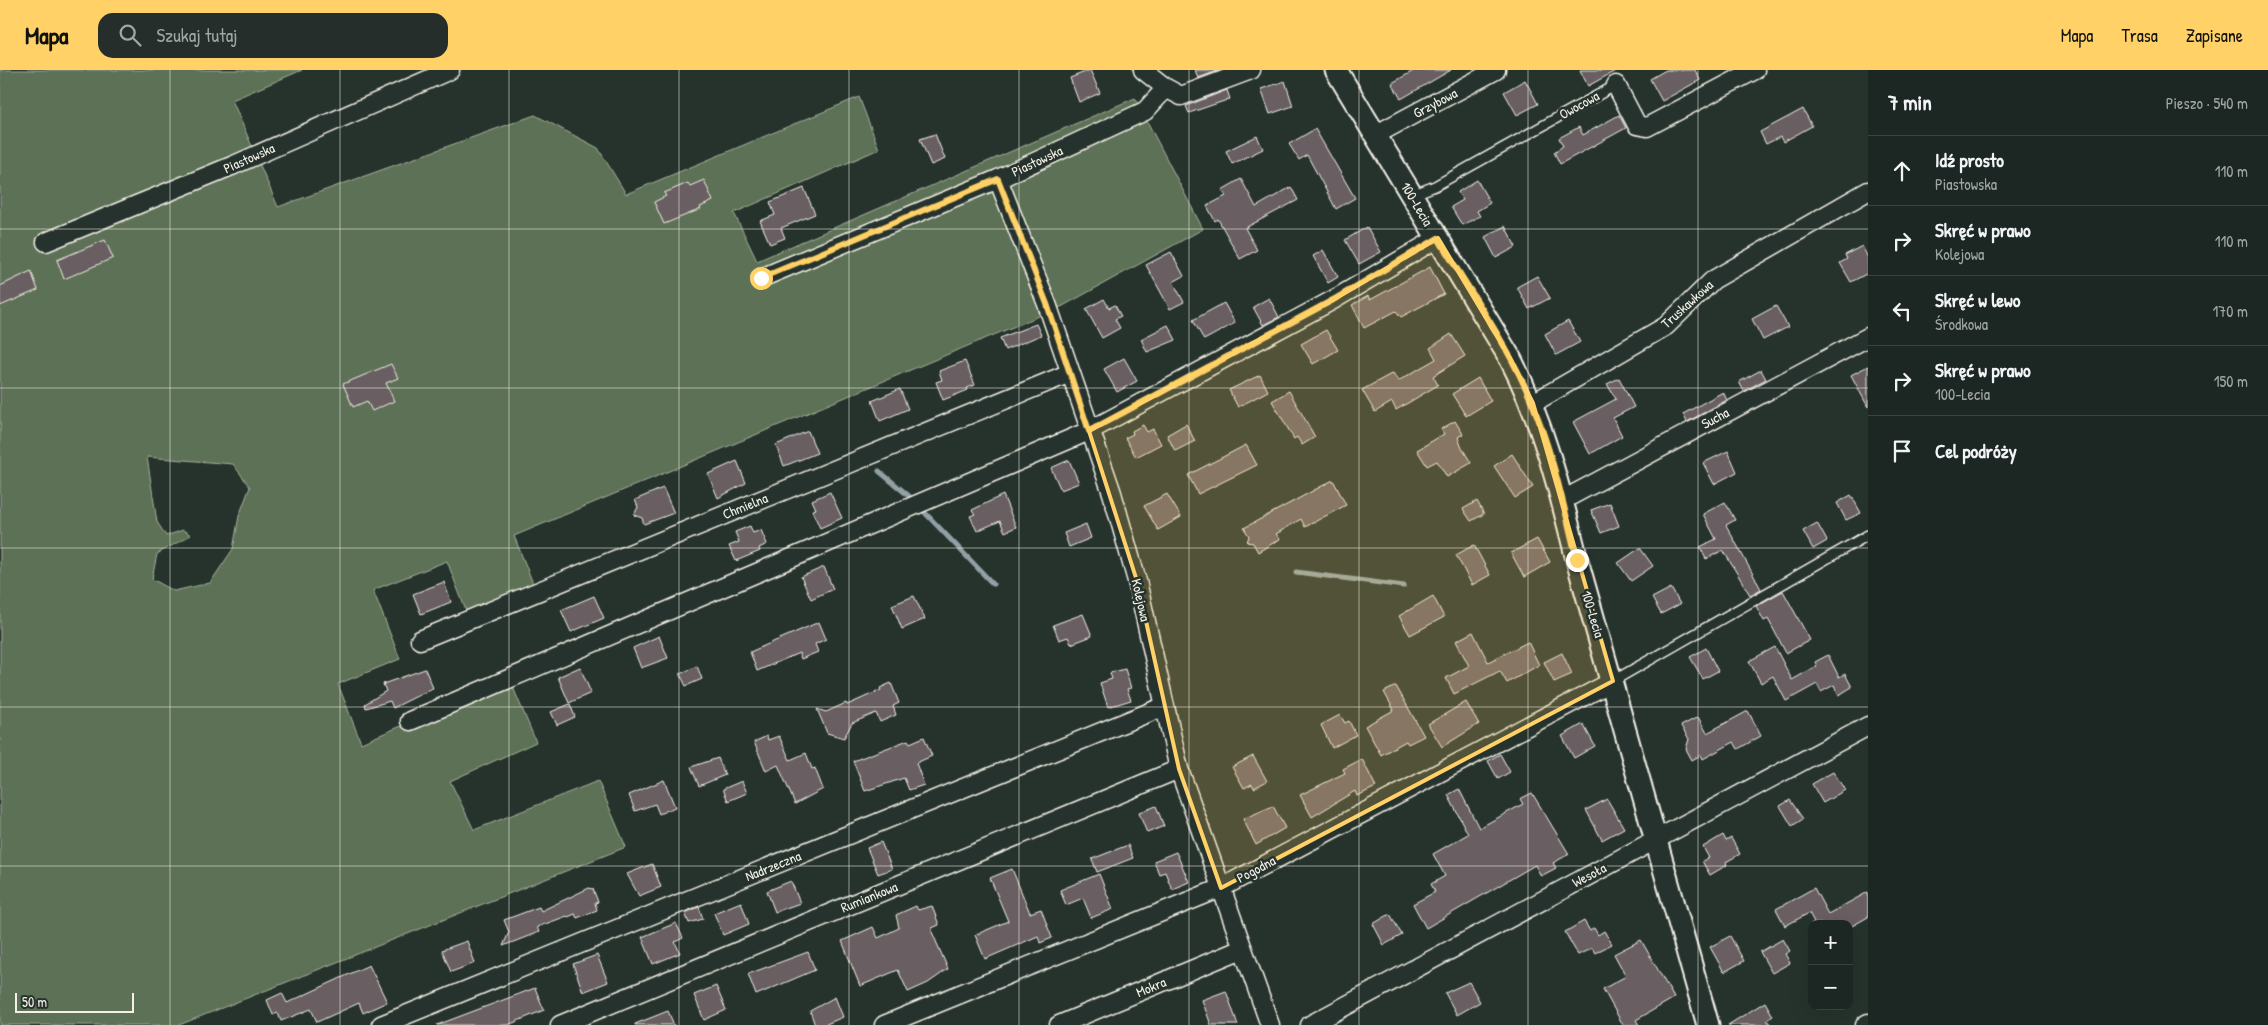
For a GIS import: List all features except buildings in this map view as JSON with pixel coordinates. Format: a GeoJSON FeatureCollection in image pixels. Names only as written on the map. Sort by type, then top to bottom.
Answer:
{"type":"FeatureCollection","features":[{"type":"Feature","properties":{"kind":"street","name":"Piastowska"},"geometry":{"type":"LineString","coordinates":[[46,242],[234,165],[450,70]]}},
{"type":"Feature","properties":{"kind":"street"},"geometry":{"type":"LineString","coordinates":[[1143,70],[1166,88],[1181,96],[1251,70]]}},
{"type":"Feature","properties":{"kind":"street","name":"100-Lecia"},"geometry":{"type":"LineString","coordinates":[[1336,70],[1510,358],[1533,403],[1613,681],[1708,1025]]}},
{"type":"Feature","properties":{"kind":"street","name":"Grzybowa"},"geometry":{"type":"LineString","coordinates":[[1375,135],[1496,70]]}},
{"type":"Feature","properties":{"kind":"street","name":"Owocowa"},"geometry":{"type":"LineString","coordinates":[[1616,85],[1637,124],[1647,127],[1755,70]]}},
{"type":"Feature","properties":{"kind":"street","name":"Piastowska"},"geometry":{"type":"LineString","coordinates":[[761,278],[998,179],[1145,111],[1166,88]]}},
{"type":"Feature","properties":{"kind":"street","name":"Kolejowa"},"geometry":{"type":"LineString","coordinates":[[998,179],[1047,304],[1112,494],[1137,581],[1179,769],[1270,1025]]}},
{"type":"Feature","properties":{"kind":"street","name":"Truskawkowa"},"geometry":{"type":"LineString","coordinates":[[1533,403],[1666,326],[1713,280],[1868,191]]}},
{"type":"Feature","properties":{"kind":"street"},"geometry":{"type":"LineString","coordinates":[[410,721],[1089,431],[1333,300],[1438,238]]}},
{"type":"Feature","properties":{"kind":"street","name":"Sucha"},"geometry":{"type":"LineString","coordinates":[[1562,500],[1868,337]]}},
{"type":"Feature","properties":{"kind":"street","name":"Chmielna"},"geometry":{"type":"LineString","coordinates":[[420,640],[1070,373]]}},
{"type":"Feature","properties":{"kind":"street","name":"Pogodna"},"geometry":{"type":"LineString","coordinates":[[884,1025],[1221,888],[1613,681]]}},
{"type":"Feature","properties":{"kind":"street","name":"Nadrzeczna"},"geometry":{"type":"LineString","coordinates":[[381,1025],[1165,706]]}},
{"type":"Feature","properties":{"kind":"street","name":"Wesoła"},"geometry":{"type":"LineString","coordinates":[[1310,1025],[1868,726]]}},
{"type":"Feature","properties":{"kind":"street","name":"Rumiankowa"},"geometry":{"type":"LineString","coordinates":[[560,1025],[1179,769]]}},
{"type":"Feature","properties":{"kind":"street","name":"Mokra"},"geometry":{"type":"LineString","coordinates":[[1059,1025],[1242,949]]}},
{"type":"Feature","properties":{"kind":"lane","name":"Owocowa"},"geometry":{"type":"LineString","coordinates":[[1412,196],[1435,186],[1616,85]]}},
{"type":"Feature","properties":{"kind":"lane"},"geometry":{"type":"LineString","coordinates":[[1613,681],[1868,535]]}},
{"type":"Feature","properties":{"kind":"highlighted area"},"geometry":{"type":"Polygon","coordinates":[[[1438,238],[1510,358],[1533,403],[1613,681],[1221,888],[1179,769],[1137,581],[1089,431],[1333,300],[1438,238]]]}},
{"type":"Feature","properties":{"kind":"green space"},"geometry":{"type":"Polygon","coordinates":[[[0,70],[302,70],[232,100],[278,207],[535,115],[598,148],[626,194],[859,97],[879,149],[734,213],[757,261],[1135,98],[1203,229],[1063,306],[514,536],[534,586],[468,616],[447,561],[373,590],[400,659],[338,684],[361,743],[510,680],[536,742],[450,781],[474,830],[598,781],[626,847],[179,1025],[0,1025],[0,70]],[[147,457],[157,522],[166,536],[183,530],[191,535],[157,554],[152,579],[174,591],[210,583],[233,549],[239,516],[250,487],[233,464],[147,457]]]}},
{"type":"Feature","properties":{"kind":"waterway"},"geometry":{"type":"LineString","coordinates":[[879,471],[909,496],[993,584]]}},
{"type":"Feature","properties":{"kind":"waterway"},"geometry":{"type":"LineString","coordinates":[[1296,572],[1404,586]]}},
{"type":"Feature","properties":{"kind":"route"},"geometry":{"type":"LineString","coordinates":[[761,278],[998,179],[1047,304],[1089,431],[1333,300],[1438,238],[1510,358],[1533,403],[1562,500],[1577,560]]}}]}
